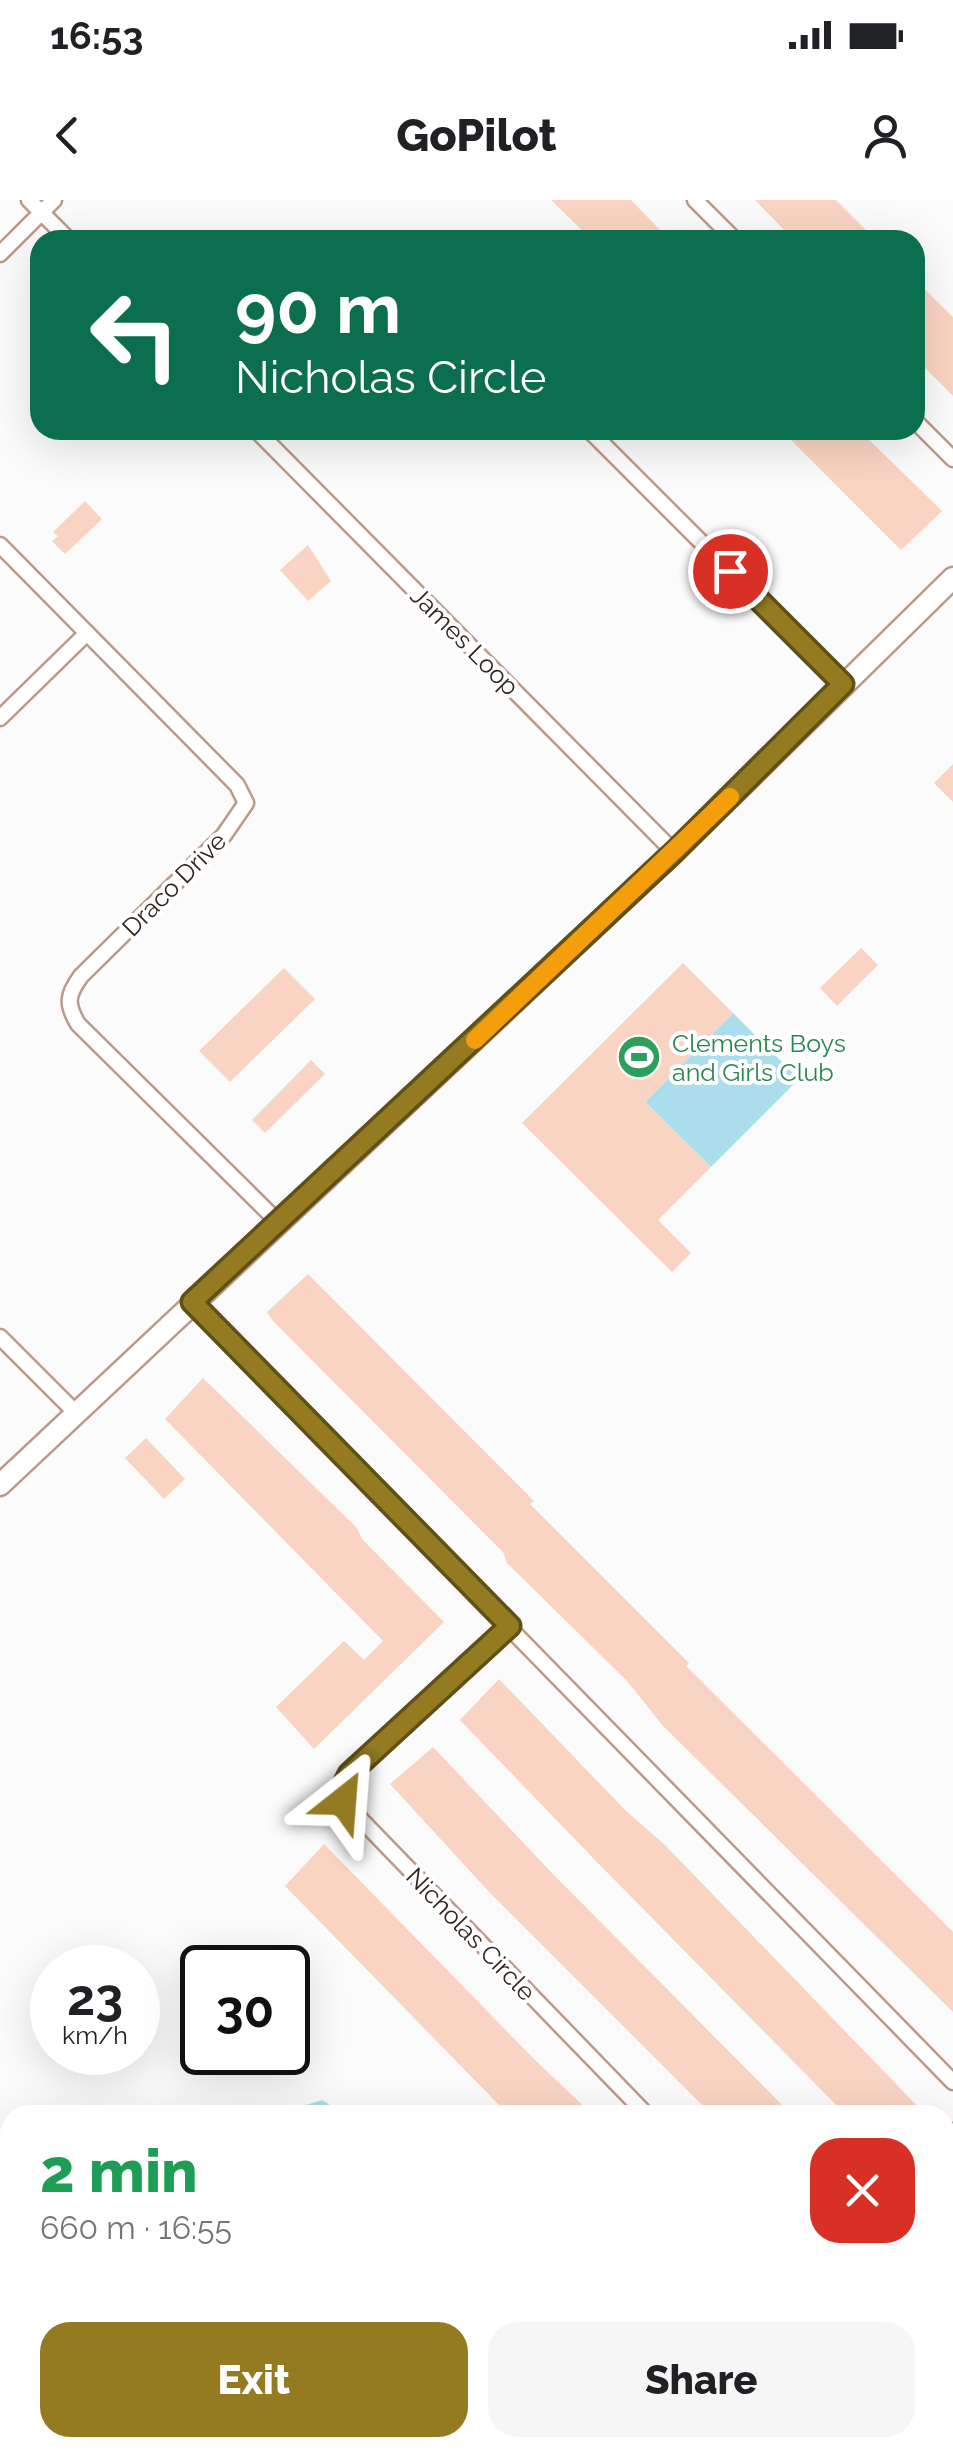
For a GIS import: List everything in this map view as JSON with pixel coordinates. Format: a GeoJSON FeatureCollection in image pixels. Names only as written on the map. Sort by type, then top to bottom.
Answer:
{"type":"FeatureCollection","features":[{"type":"Feature","properties":{"kind":"main road"},"geometry":{"type":"LineString","coordinates":[[0,1484],[674,852],[953,578]]}},
{"type":"Feature","properties":{"kind":"street"},"geometry":{"type":"LineString","coordinates":[[30,200],[59,230]]}},
{"type":"Feature","properties":{"kind":"street"},"geometry":{"type":"LineString","coordinates":[[0,254],[54,200]]}},
{"type":"Feature","properties":{"kind":"street"},"geometry":{"type":"LineString","coordinates":[[695,200],[725,230]]}},
{"type":"Feature","properties":{"kind":"street"},"geometry":{"type":"LineString","coordinates":[[925,430],[953,459]]}},
{"type":"Feature","properties":{"kind":"street","name":"James Loop"},"geometry":{"type":"LineString","coordinates":[[266,440],[674,852]]}},
{"type":"Feature","properties":{"kind":"street"},"geometry":{"type":"LineString","coordinates":[[599,440],[843,684]]}},
{"type":"Feature","properties":{"kind":"street","name":"Draco Drive"},"geometry":{"type":"LineString","coordinates":[[0,545],[237,786],[246,803],[224,835],[81,976],[70,991],[68,1006],[78,1024],[277,1222]]}},
{"type":"Feature","properties":{"kind":"street"},"geometry":{"type":"LineString","coordinates":[[0,718],[87,633]]}},
{"type":"Feature","properties":{"kind":"street"},"geometry":{"type":"LineString","coordinates":[[192,1302],[953,2082]]}},
{"type":"Feature","properties":{"kind":"street"},"geometry":{"type":"LineString","coordinates":[[0,1337],[75,1412]]}},
{"type":"Feature","properties":{"kind":"street","name":"Nicholas Circle"},"geometry":{"type":"LineString","coordinates":[[510,1626],[349,1774],[342,1788],[343,1801],[637,2105]]}},
{"type":"Feature","properties":{"kind":"water"},"geometry":{"type":"Polygon","coordinates":[[[733,1013],[799,1079],[711,1167],[645,1102],[733,1013]]]}},
{"type":"Feature","properties":{"kind":"building"},"geometry":{"type":"Polygon","coordinates":[[[551,200],[631,200],[660,230],[582,230],[551,200]]]}},
{"type":"Feature","properties":{"kind":"building"},"geometry":{"type":"Polygon","coordinates":[[[755,200],[836,200],[866,230],[784,230],[755,200]]]}},
{"type":"Feature","properties":{"kind":"building"},"geometry":{"type":"Polygon","coordinates":[[[925,290],[953,317],[953,396],[925,368],[925,290]]]}},
{"type":"Feature","properties":{"kind":"building"},"geometry":{"type":"Polygon","coordinates":[[[791,440],[869,440],[942,511],[901,550],[791,440]]]}},
{"type":"Feature","properties":{"kind":"building"},"geometry":{"type":"Polygon","coordinates":[[[85,501],[102,519],[65,554],[52,541],[58,536],[53,532],[85,501]]]}},
{"type":"Feature","properties":{"kind":"building"},"geometry":{"type":"Polygon","coordinates":[[[308,545],[331,581],[308,601],[280,570],[308,545]]]}},
{"type":"Feature","properties":{"kind":"building"},"geometry":{"type":"Polygon","coordinates":[[[953,764],[953,802],[934,783],[953,764]]]}},
{"type":"Feature","properties":{"kind":"building"},"geometry":{"type":"Polygon","coordinates":[[[861,948],[878,965],[837,1006],[820,988],[861,948]]]}},
{"type":"Feature","properties":{"kind":"building","name":"Clements Boys and Girls Club"},"geometry":{"type":"Polygon","coordinates":[[[683,963],[733,1013],[645,1102],[711,1167],[658,1220],[691,1253],[672,1272],[522,1123],[683,963]]]}},
{"type":"Feature","properties":{"kind":"building"},"geometry":{"type":"Polygon","coordinates":[[[284,968],[315,999],[230,1082],[199,1051],[284,968]]]}},
{"type":"Feature","properties":{"kind":"building"},"geometry":{"type":"Polygon","coordinates":[[[311,1060],[325,1074],[265,1133],[252,1120],[311,1060]]]}},
{"type":"Feature","properties":{"kind":"building"},"geometry":{"type":"Polygon","coordinates":[[[308,1274],[534,1501],[530,1504],[689,1663],[686,1666],[953,1932],[953,2012],[663,1726],[627,1681],[507,1563],[503,1552],[273,1321],[267,1312],[308,1274]]]}},
{"type":"Feature","properties":{"kind":"building"},"geometry":{"type":"Polygon","coordinates":[[[203,1378],[357,1528],[362,1539],[444,1622],[314,1749],[276,1707],[344,1641],[364,1660],[383,1641],[165,1419],[203,1378]]]}},
{"type":"Feature","properties":{"kind":"building"},"geometry":{"type":"Polygon","coordinates":[[[146,1438],[185,1479],[164,1499],[125,1458],[146,1438]]]}},
{"type":"Feature","properties":{"kind":"building"},"geometry":{"type":"Polygon","coordinates":[[[499,1679],[916,2105],[836,2105],[460,1720],[499,1679]]]}},
{"type":"Feature","properties":{"kind":"building"},"geometry":{"type":"Polygon","coordinates":[[[433,1747],[782,2105],[702,2105],[491,1894],[390,1784],[433,1747]]]}},
{"type":"Feature","properties":{"kind":"building"},"geometry":{"type":"Polygon","coordinates":[[[324,1844],[582,2105],[498,2105],[285,1886],[324,1844]]]}},
{"type":"Feature","properties":{"kind":"slow traffic"},"geometry":{"type":"LineString","coordinates":[[475,1040],[730,797]]}},
{"type":"Feature","properties":{"kind":"place","name":"Clements Boys and Girls Club"},"geometry":{"type":"Point","coordinates":[639,1057]}},
{"type":"Feature","properties":{"kind":"route"},"geometry":{"type":"LineString","coordinates":[[343,1801],[342,1788],[349,1774],[510,1626],[192,1302],[674,852],[843,684],[730,571]]}}]}
